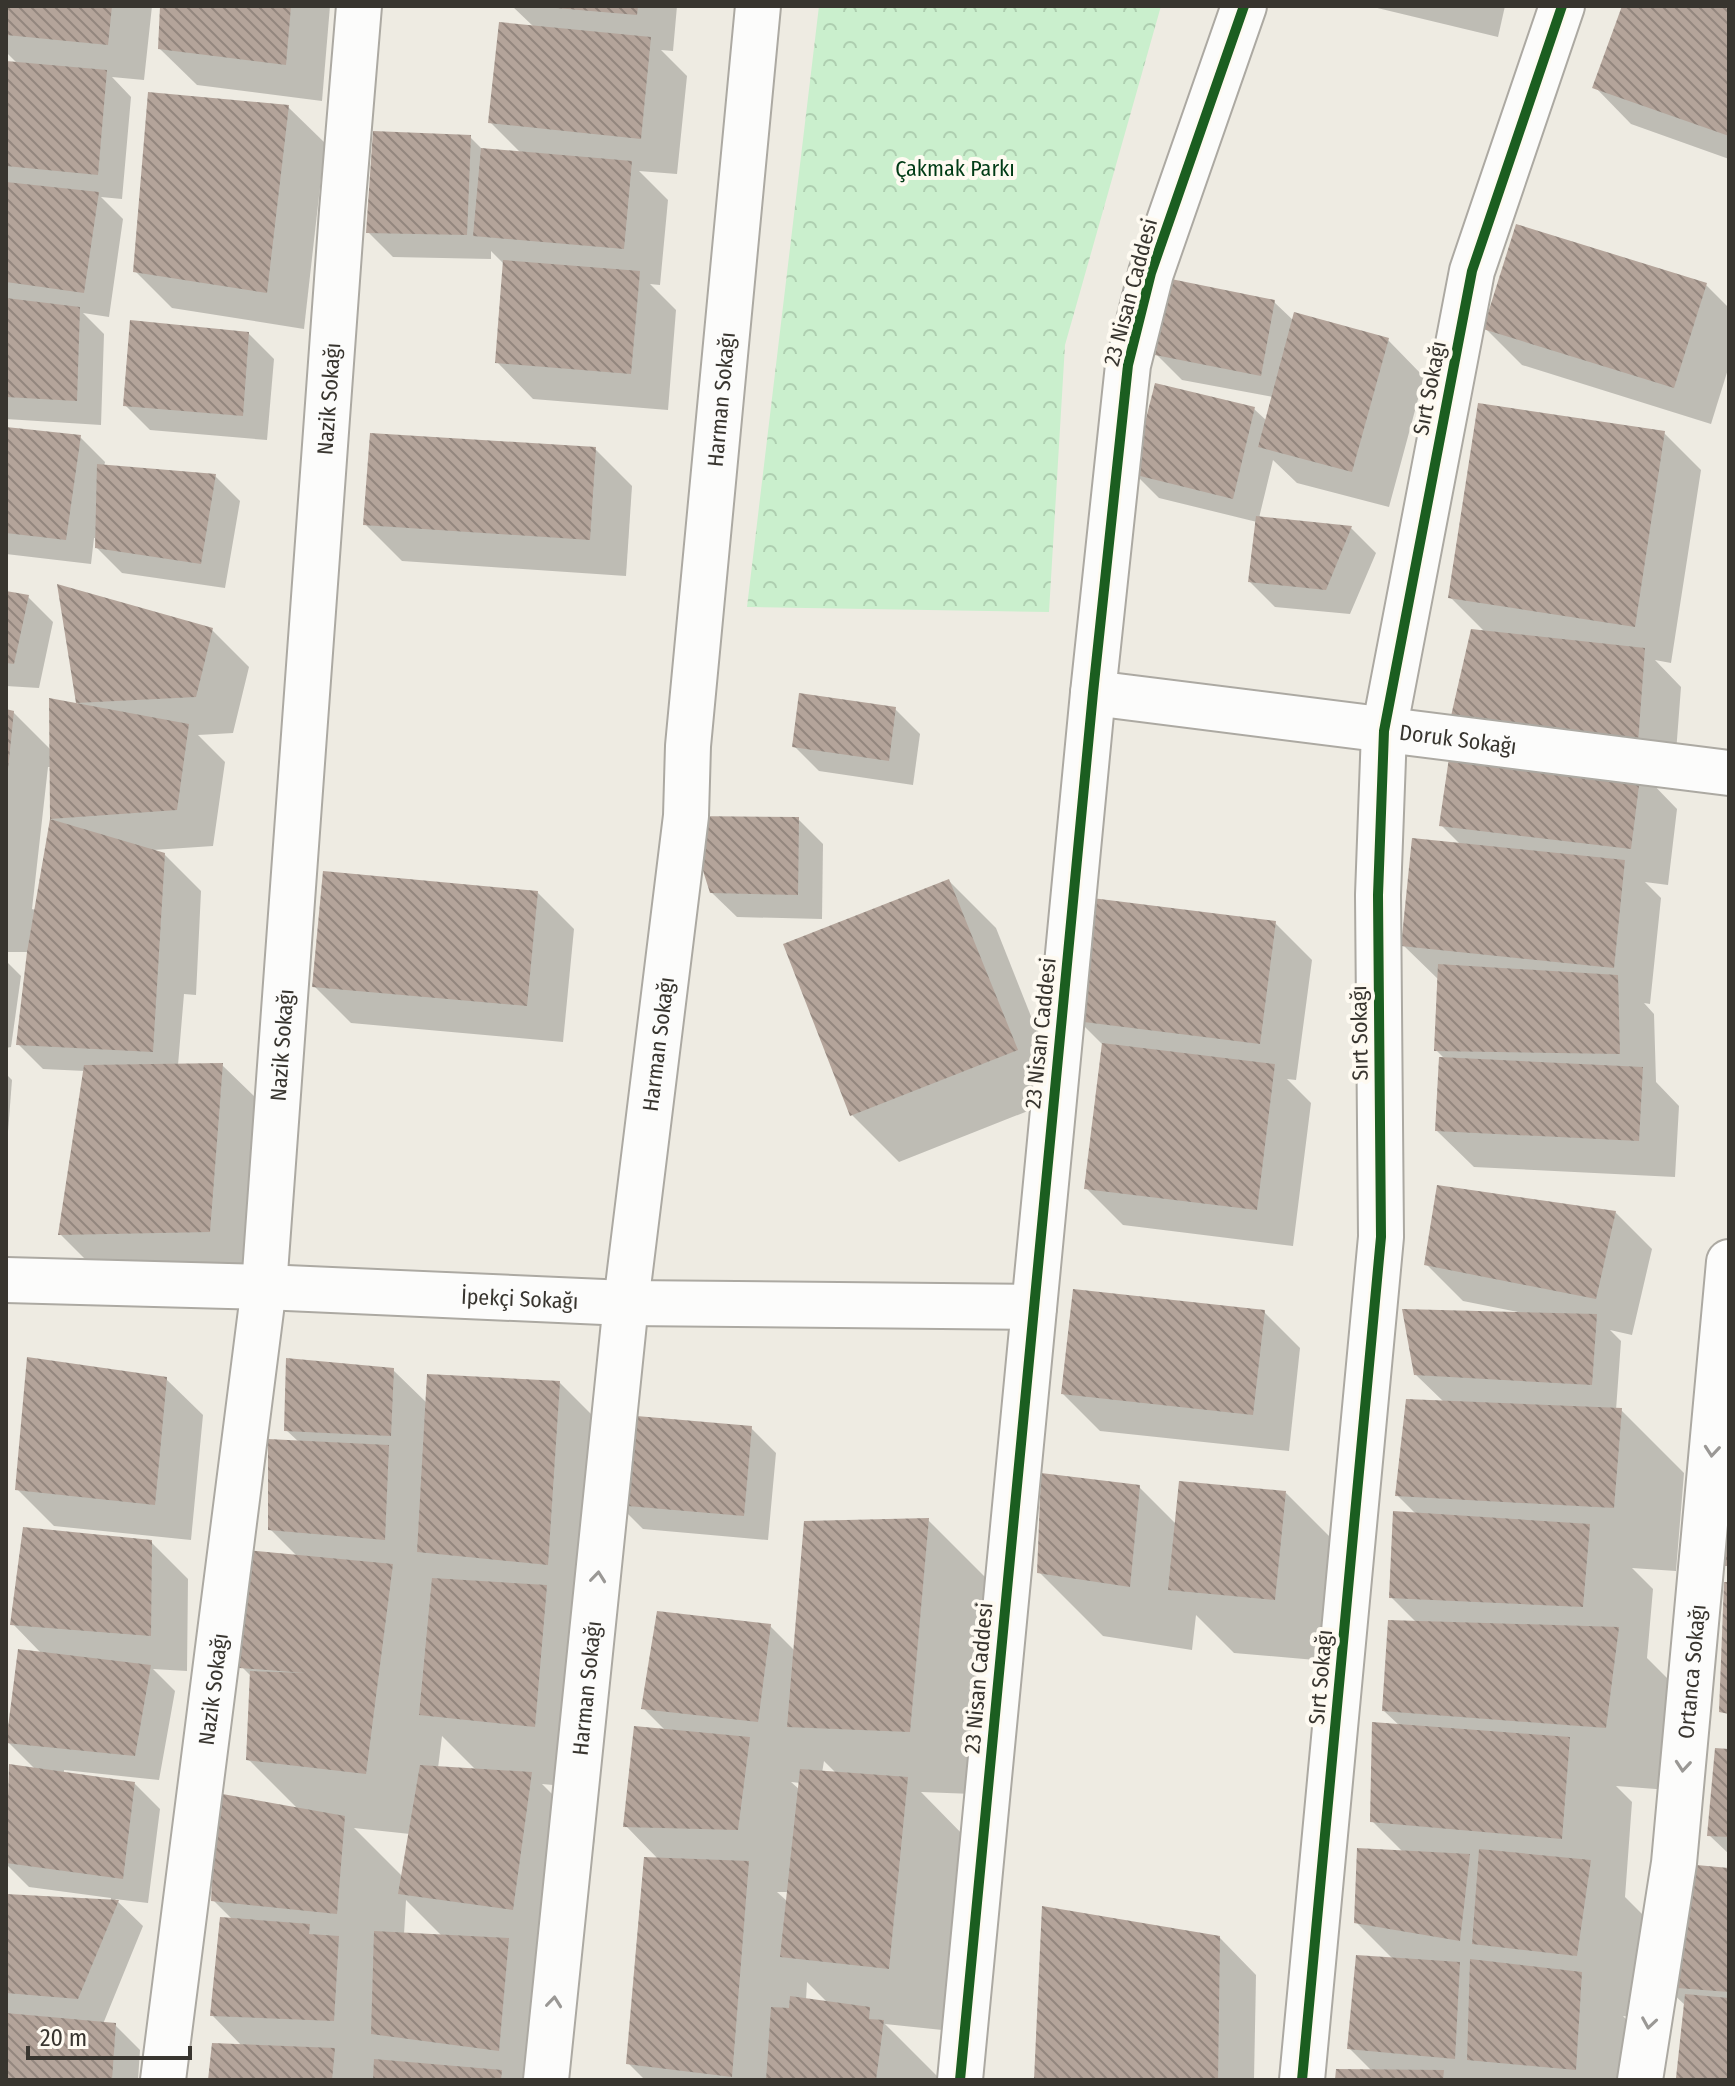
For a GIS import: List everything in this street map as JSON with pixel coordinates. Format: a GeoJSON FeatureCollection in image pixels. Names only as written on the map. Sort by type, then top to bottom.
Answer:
{"type":"FeatureCollection","features":[{"type":"Feature","properties":{"kind":"street","name":"Nazik Sokağı"},"geometry":{"type":"LineString","coordinates":[[163,2080],[264,1287],[359,6]]}},
{"type":"Feature","properties":{"kind":"street","name":"Harman Sokağı"},"geometry":{"type":"LineString","coordinates":[[546,2080],[626,1303],[686,816],[688,746],[758,6]]}},
{"type":"Feature","properties":{"kind":"street","name":"23 Nisan Caddesi"},"geometry":{"type":"LineString","coordinates":[[960,2080],[1093,693],[1128,365],[1151,273],[1244,6]]}},
{"type":"Feature","properties":{"kind":"street","name":"Sırt Sokağı"},"geometry":{"type":"LineString","coordinates":[[1302,2080],[1381,1237],[1378,895],[1384,731],[1472,271],[1562,6]]}},
{"type":"Feature","properties":{"kind":"street","name":"Doruk Sokağı"},"geometry":{"type":"LineString","coordinates":[[1093,693],[1729,773]]}},
{"type":"Feature","properties":{"kind":"street","name":"Ortanca Sokağı"},"geometry":{"type":"LineString","coordinates":[[1640,2080],[1674,1863],[1729,1262]]}},
{"type":"Feature","properties":{"kind":"street","name":"İpekçi Sokağı"},"geometry":{"type":"LineString","coordinates":[[6,1280],[264,1287],[626,1303],[1034,1307]]}},
{"type":"Feature","properties":{"kind":"green space","name":"Çakmak Parkı"},"geometry":{"type":"Polygon","coordinates":[[[819,6],[1161,6],[1065,345],[1049,612],[747,607],[819,6]]]}},
{"type":"Feature","properties":{"kind":"building"},"geometry":{"type":"Polygon","coordinates":[[[6,6],[112,6],[108,45],[6,35],[6,6]]]}},
{"type":"Feature","properties":{"kind":"building"},"geometry":{"type":"Polygon","coordinates":[[[160,6],[291,6],[286,65],[158,49],[160,6]]]}},
{"type":"Feature","properties":{"kind":"building"},"geometry":{"type":"Polygon","coordinates":[[[556,6],[638,6],[637,15],[556,6]]]}},
{"type":"Feature","properties":{"kind":"building"},"geometry":{"type":"Polygon","coordinates":[[[1622,6],[1729,6],[1729,136],[1592,88],[1622,6]]]}},
{"type":"Feature","properties":{"kind":"building"},"geometry":{"type":"Polygon","coordinates":[[[499,22],[651,37],[641,139],[488,123],[499,22]]]}},
{"type":"Feature","properties":{"kind":"building"},"geometry":{"type":"Polygon","coordinates":[[[6,61],[107,70],[98,175],[6,166],[6,61]]]}},
{"type":"Feature","properties":{"kind":"building"},"geometry":{"type":"Polygon","coordinates":[[[148,92],[289,105],[267,293],[133,272],[148,92]]]}},
{"type":"Feature","properties":{"kind":"building"},"geometry":{"type":"Polygon","coordinates":[[[373,131],[471,135],[467,235],[366,233],[373,131]]]}},
{"type":"Feature","properties":{"kind":"building"},"geometry":{"type":"Polygon","coordinates":[[[481,148],[632,161],[624,249],[473,236],[481,148]]]}},
{"type":"Feature","properties":{"kind":"building"},"geometry":{"type":"Polygon","coordinates":[[[6,182],[99,192],[84,293],[6,282],[6,182]]]}},
{"type":"Feature","properties":{"kind":"building"},"geometry":{"type":"Polygon","coordinates":[[[1516,224],[1707,283],[1674,388],[1483,329],[1516,224]]]}},
{"type":"Feature","properties":{"kind":"building"},"geometry":{"type":"Polygon","coordinates":[[[503,260],[640,271],[631,374],[495,363],[503,260]]]}},
{"type":"Feature","properties":{"kind":"building"},"geometry":{"type":"Polygon","coordinates":[[[1171,279],[1275,300],[1261,376],[1155,355],[1171,279]]]}},
{"type":"Feature","properties":{"kind":"building"},"geometry":{"type":"Polygon","coordinates":[[[6,298],[80,307],[77,401],[6,397],[6,298]]]}},
{"type":"Feature","properties":{"kind":"building"},"geometry":{"type":"Polygon","coordinates":[[[1294,312],[1389,338],[1352,472],[1258,447],[1294,312]]]}},
{"type":"Feature","properties":{"kind":"building"},"geometry":{"type":"Polygon","coordinates":[[[130,320],[249,332],[243,416],[123,406],[130,320]]]}},
{"type":"Feature","properties":{"kind":"building"},"geometry":{"type":"Polygon","coordinates":[[[1155,383],[1255,407],[1233,499],[1132,474],[1155,383]]]}},
{"type":"Feature","properties":{"kind":"building"},"geometry":{"type":"Polygon","coordinates":[[[1478,403],[1665,431],[1635,627],[1448,598],[1478,403]]]}},
{"type":"Feature","properties":{"kind":"building"},"geometry":{"type":"Polygon","coordinates":[[[6,427],[81,435],[66,540],[6,533],[6,427]]]}},
{"type":"Feature","properties":{"kind":"building"},"geometry":{"type":"Polygon","coordinates":[[[370,433],[596,447],[590,540],[363,525],[370,433]]]}},
{"type":"Feature","properties":{"kind":"building"},"geometry":{"type":"Polygon","coordinates":[[[97,464],[216,474],[201,564],[95,548],[97,464]]]}},
{"type":"Feature","properties":{"kind":"building"},"geometry":{"type":"Polygon","coordinates":[[[1256,516],[1352,526],[1326,590],[1248,582],[1256,516]]]}},
{"type":"Feature","properties":{"kind":"building"},"geometry":{"type":"Polygon","coordinates":[[[57,584],[213,628],[196,697],[76,703],[57,584]]]}},
{"type":"Feature","properties":{"kind":"building"},"geometry":{"type":"Polygon","coordinates":[[[6,591],[29,595],[14,664],[6,663],[6,591]]]}},
{"type":"Feature","properties":{"kind":"building"},"geometry":{"type":"Polygon","coordinates":[[[1471,629],[1645,648],[1638,743],[1448,729],[1471,629]]]}},
{"type":"Feature","properties":{"kind":"building"},"geometry":{"type":"Polygon","coordinates":[[[799,693],[896,707],[889,761],[792,747],[799,693]]]}},
{"type":"Feature","properties":{"kind":"building"},"geometry":{"type":"Polygon","coordinates":[[[49,698],[189,724],[177,810],[50,819],[49,698]]]}},
{"type":"Feature","properties":{"kind":"building"},"geometry":{"type":"Polygon","coordinates":[[[6,709],[14,711],[8,769],[6,768],[6,709]]]}},
{"type":"Feature","properties":{"kind":"building"},"geometry":{"type":"Polygon","coordinates":[[[1449,758],[1641,770],[1631,849],[1439,826],[1449,758]]]}},
{"type":"Feature","properties":{"kind":"building"},"geometry":{"type":"Polygon","coordinates":[[[686,816],[799,817],[798,895],[710,893],[686,816]]]}},
{"type":"Feature","properties":{"kind":"building"},"geometry":{"type":"Polygon","coordinates":[[[50,819],[165,853],[153,1052],[16,1045],[27,952],[50,819]]]}},
{"type":"Feature","properties":{"kind":"building"},"geometry":{"type":"Polygon","coordinates":[[[1412,838],[1625,860],[1614,968],[1401,946],[1412,838]]]}},
{"type":"Feature","properties":{"kind":"building"},"geometry":{"type":"Polygon","coordinates":[[[323,871],[538,891],[527,1006],[312,987],[323,871]]]}},
{"type":"Feature","properties":{"kind":"building"},"geometry":{"type":"Polygon","coordinates":[[[949,879],[1018,1050],[850,1116],[783,944],[949,879]]]}},
{"type":"Feature","properties":{"kind":"building"},"geometry":{"type":"Polygon","coordinates":[[[1092,898],[1276,921],[1260,1044],[1076,1021],[1092,898]]]}},
{"type":"Feature","properties":{"kind":"building"},"geometry":{"type":"Polygon","coordinates":[[[1438,964],[1618,975],[1620,1054],[1434,1051],[1438,964]]]}},
{"type":"Feature","properties":{"kind":"building"},"geometry":{"type":"Polygon","coordinates":[[[1102,1043],[1275,1064],[1257,1210],[1084,1189],[1102,1043]]]}},
{"type":"Feature","properties":{"kind":"building"},"geometry":{"type":"Polygon","coordinates":[[[1439,1057],[1643,1067],[1639,1141],[1435,1131],[1439,1057]]]}},
{"type":"Feature","properties":{"kind":"building"},"geometry":{"type":"Polygon","coordinates":[[[223,1063],[210,1232],[58,1235],[84,1065],[223,1063]]]}},
{"type":"Feature","properties":{"kind":"building"},"geometry":{"type":"Polygon","coordinates":[[[1437,1185],[1616,1211],[1596,1299],[1424,1265],[1437,1185]]]}},
{"type":"Feature","properties":{"kind":"building"},"geometry":{"type":"Polygon","coordinates":[[[1073,1289],[1265,1310],[1253,1415],[1061,1394],[1073,1289]]]}},
{"type":"Feature","properties":{"kind":"building"},"geometry":{"type":"Polygon","coordinates":[[[1402,1309],[1597,1314],[1592,1385],[1414,1375],[1402,1309]]]}},
{"type":"Feature","properties":{"kind":"building"},"geometry":{"type":"Polygon","coordinates":[[[27,1357],[167,1377],[155,1505],[15,1490],[27,1357]]]}},
{"type":"Feature","properties":{"kind":"building"},"geometry":{"type":"Polygon","coordinates":[[[286,1358],[394,1368],[391,1436],[284,1431],[286,1358]]]}},
{"type":"Feature","properties":{"kind":"building"},"geometry":{"type":"Polygon","coordinates":[[[427,1374],[560,1381],[548,1565],[417,1552],[427,1374]]]}},
{"type":"Feature","properties":{"kind":"building"},"geometry":{"type":"Polygon","coordinates":[[[1406,1399],[1622,1408],[1614,1508],[1395,1496],[1406,1399]]]}},
{"type":"Feature","properties":{"kind":"building"},"geometry":{"type":"Polygon","coordinates":[[[625,1415],[752,1426],[744,1516],[616,1505],[625,1415]]]}},
{"type":"Feature","properties":{"kind":"building"},"geometry":{"type":"Polygon","coordinates":[[[268,1439],[389,1445],[385,1540],[268,1530],[268,1439]]]}},
{"type":"Feature","properties":{"kind":"building"},"geometry":{"type":"Polygon","coordinates":[[[1041,1473],[1140,1485],[1130,1587],[1037,1573],[1041,1473]]]}},
{"type":"Feature","properties":{"kind":"building"},"geometry":{"type":"Polygon","coordinates":[[[1179,1481],[1286,1491],[1275,1600],[1168,1590],[1179,1481]]]}},
{"type":"Feature","properties":{"kind":"building"},"geometry":{"type":"Polygon","coordinates":[[[1729,1500],[1729,1566],[1720,1566],[1729,1500]]]}},
{"type":"Feature","properties":{"kind":"building"},"geometry":{"type":"Polygon","coordinates":[[[1393,1511],[1590,1524],[1583,1607],[1389,1598],[1393,1511]]]}},
{"type":"Feature","properties":{"kind":"building"},"geometry":{"type":"Polygon","coordinates":[[[929,1518],[910,1732],[787,1727],[804,1521],[929,1518]]]}},
{"type":"Feature","properties":{"kind":"building"},"geometry":{"type":"Polygon","coordinates":[[[23,1527],[152,1540],[151,1636],[10,1625],[23,1527]]]}},
{"type":"Feature","properties":{"kind":"building"},"geometry":{"type":"Polygon","coordinates":[[[246,1550],[393,1564],[366,1774],[246,1760],[250,1671],[306,1673],[239,1668],[246,1550]]]}},
{"type":"Feature","properties":{"kind":"building"},"geometry":{"type":"Polygon","coordinates":[[[432,1578],[547,1585],[535,1727],[419,1715],[432,1578]]]}},
{"type":"Feature","properties":{"kind":"building"},"geometry":{"type":"Polygon","coordinates":[[[1724,1582],[1729,1582],[1729,1714],[1719,1712],[1724,1582]]]}},
{"type":"Feature","properties":{"kind":"building"},"geometry":{"type":"Polygon","coordinates":[[[657,1611],[771,1624],[758,1722],[641,1709],[657,1611]]]}},
{"type":"Feature","properties":{"kind":"building"},"geometry":{"type":"Polygon","coordinates":[[[1388,1620],[1619,1627],[1606,1728],[1382,1711],[1388,1620]]]}},
{"type":"Feature","properties":{"kind":"building"},"geometry":{"type":"Polygon","coordinates":[[[18,1649],[151,1665],[135,1756],[6,1743],[18,1649]]]}},
{"type":"Feature","properties":{"kind":"building"},"geometry":{"type":"Polygon","coordinates":[[[1372,1722],[1570,1737],[1562,1839],[1370,1822],[1372,1722]]]}},
{"type":"Feature","properties":{"kind":"building"},"geometry":{"type":"Polygon","coordinates":[[[634,1726],[750,1737],[738,1830],[623,1827],[634,1726]]]}},
{"type":"Feature","properties":{"kind":"building"},"geometry":{"type":"Polygon","coordinates":[[[1715,1748],[1729,1749],[1729,1837],[1707,1836],[1715,1748]]]}},
{"type":"Feature","properties":{"kind":"building"},"geometry":{"type":"Polygon","coordinates":[[[9,1764],[135,1782],[123,1879],[6,1863],[9,1764]]]}},
{"type":"Feature","properties":{"kind":"building"},"geometry":{"type":"Polygon","coordinates":[[[420,1765],[532,1772],[513,1910],[398,1894],[420,1765]]]}},
{"type":"Feature","properties":{"kind":"building"},"geometry":{"type":"Polygon","coordinates":[[[800,1769],[908,1777],[889,1969],[780,1957],[800,1769]]]}},
{"type":"Feature","properties":{"kind":"building"},"geometry":{"type":"Polygon","coordinates":[[[217,1793],[345,1816],[337,1914],[211,1901],[217,1793]]]}},
{"type":"Feature","properties":{"kind":"building"},"geometry":{"type":"Polygon","coordinates":[[[1357,1848],[1470,1854],[1460,1941],[1354,1923],[1357,1848]]]}},
{"type":"Feature","properties":{"kind":"building"},"geometry":{"type":"Polygon","coordinates":[[[1479,1849],[1591,1860],[1577,1956],[1472,1944],[1479,1849]]]}},
{"type":"Feature","properties":{"kind":"building"},"geometry":{"type":"Polygon","coordinates":[[[644,1857],[749,1861],[732,2077],[626,2064],[644,1857]]]}},
{"type":"Feature","properties":{"kind":"building"},"geometry":{"type":"Polygon","coordinates":[[[1675,1863],[1729,1868],[1729,1992],[1664,1987],[1675,1863]]]}},
{"type":"Feature","properties":{"kind":"building"},"geometry":{"type":"Polygon","coordinates":[[[6,1894],[119,1900],[78,1999],[6,1993],[6,1894]]]}},
{"type":"Feature","properties":{"kind":"building"},"geometry":{"type":"Polygon","coordinates":[[[1042,1906],[1220,1936],[1218,2080],[1034,2080],[1042,1906]]]}},
{"type":"Feature","properties":{"kind":"building"},"geometry":{"type":"Polygon","coordinates":[[[220,1917],[310,1924],[309,1934],[339,1936],[334,2021],[210,2016],[220,1917]]]}},
{"type":"Feature","properties":{"kind":"building"},"geometry":{"type":"Polygon","coordinates":[[[374,1931],[509,1938],[499,2051],[371,2034],[374,1931]]]}},
{"type":"Feature","properties":{"kind":"building"},"geometry":{"type":"Polygon","coordinates":[[[1356,1955],[1460,1962],[1455,2059],[1347,2049],[1356,1955]]]}},
{"type":"Feature","properties":{"kind":"building"},"geometry":{"type":"Polygon","coordinates":[[[1470,1959],[1582,1972],[1576,2070],[1467,2060],[1470,1959]]]}},
{"type":"Feature","properties":{"kind":"building"},"geometry":{"type":"Polygon","coordinates":[[[1685,1994],[1729,1998],[1729,2080],[1676,2078],[1685,1994]]]}},
{"type":"Feature","properties":{"kind":"building"},"geometry":{"type":"Polygon","coordinates":[[[790,1996],[870,2007],[869,2019],[884,2020],[876,2080],[766,2080],[771,2007],[789,2008],[790,1996]]]}},
{"type":"Feature","properties":{"kind":"building"},"geometry":{"type":"Polygon","coordinates":[[[6,2013],[116,2023],[112,2080],[6,2080],[6,2013]]]}},
{"type":"Feature","properties":{"kind":"building"},"geometry":{"type":"Polygon","coordinates":[[[212,2043],[335,2048],[332,2080],[208,2080],[212,2043]]]}},
{"type":"Feature","properties":{"kind":"building"},"geometry":{"type":"Polygon","coordinates":[[[374,2059],[502,2070],[501,2080],[373,2080],[374,2059]]]}},
{"type":"Feature","properties":{"kind":"building"},"geometry":{"type":"Polygon","coordinates":[[[1336,2069],[1444,2070],[1443,2080],[1335,2080],[1336,2069]]]}},
{"type":"Feature","properties":{"kind":"cycle path"},"geometry":{"type":"LineString","coordinates":[[960,2080],[1093,693],[1128,365],[1151,273],[1244,6]]}},
{"type":"Feature","properties":{"kind":"cycle path"},"geometry":{"type":"LineString","coordinates":[[1302,2080],[1381,1237],[1378,895],[1384,731],[1472,271],[1562,6]]}}]}
